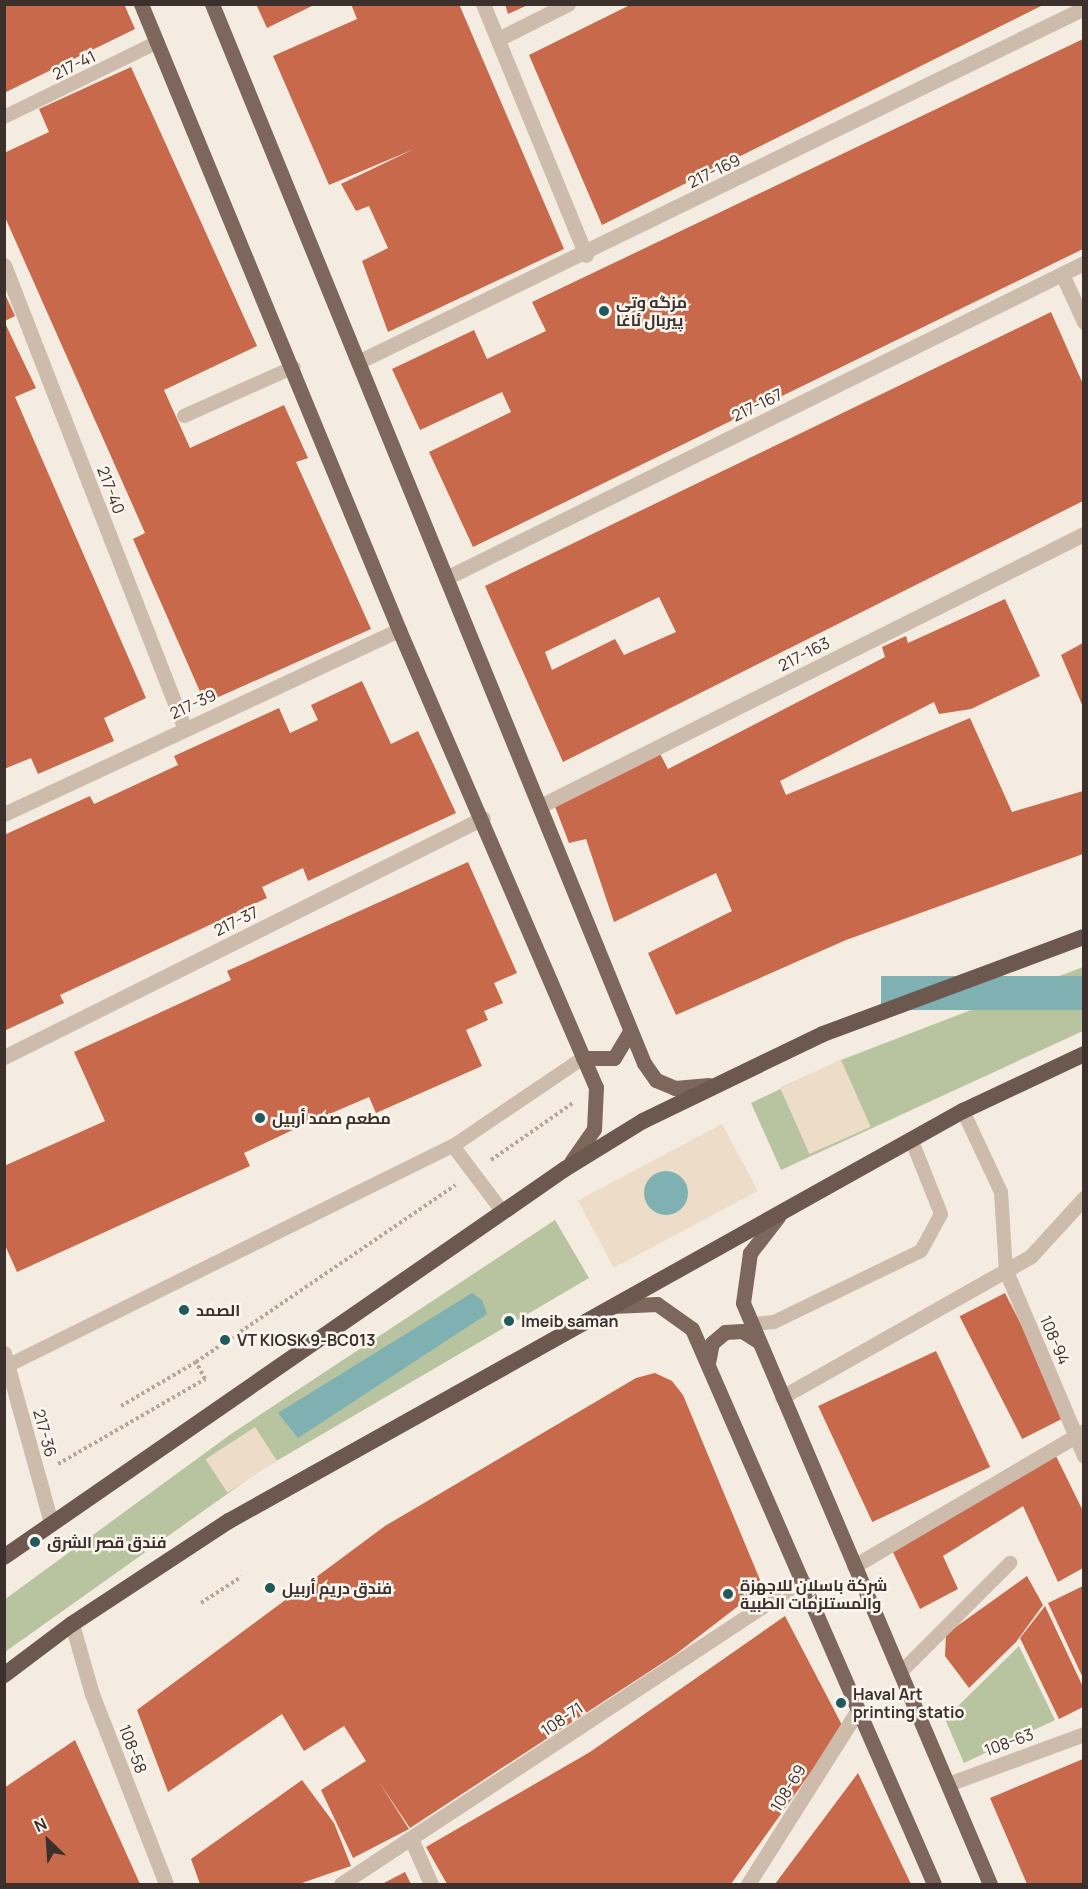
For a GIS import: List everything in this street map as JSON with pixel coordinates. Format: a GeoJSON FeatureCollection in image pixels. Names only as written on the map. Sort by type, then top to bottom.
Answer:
{"type":"FeatureCollection","features":[{"type":"Feature","properties":{"kind":"highway"},"geometry":{"type":"LineString","coordinates":[[4,1557],[51,1522],[565,1168],[721,1083],[823,1034],[1083,938]]}},
{"type":"Feature","properties":{"kind":"highway"},"geometry":{"type":"LineString","coordinates":[[4,1675],[72,1624],[229,1521],[963,1111],[1083,1054]]}},
{"type":"Feature","properties":{"kind":"main road"},"geometry":{"type":"LineString","coordinates":[[141,4],[294,367],[399,630],[483,818],[596,1087],[594,1129],[565,1168]]}},
{"type":"Feature","properties":{"kind":"main road"},"geometry":{"type":"LineString","coordinates":[[212,4],[630,1031],[656,1080],[690,1090],[721,1083]]}},
{"type":"Feature","properties":{"kind":"main road"},"geometry":{"type":"LineString","coordinates":[[583,1058],[614,1058],[630,1031]]}},
{"type":"Feature","properties":{"kind":"main road"},"geometry":{"type":"LineString","coordinates":[[786,1209],[750,1252],[742,1279],[743,1303],[990,1884]]}},
{"type":"Feature","properties":{"kind":"main road"},"geometry":{"type":"LineString","coordinates":[[612,1306],[657,1305],[692,1329],[934,1884]]}},
{"type":"Feature","properties":{"kind":"main road"},"geometry":{"type":"LineString","coordinates":[[708,1363],[712,1343],[725,1332],[742,1331],[758,1341]]}},
{"type":"Feature","properties":{"kind":"street"},"geometry":{"type":"LineString","coordinates":[[483,4],[586,255]]}},
{"type":"Feature","properties":{"kind":"street"},"geometry":{"type":"LineString","coordinates":[[498,39],[568,4]]}},
{"type":"Feature","properties":{"kind":"street","name":"217-169"},"geometry":{"type":"LineString","coordinates":[[358,362],[586,255],[1083,8]]}},
{"type":"Feature","properties":{"kind":"street","name":"217-167"},"geometry":{"type":"LineString","coordinates":[[447,578],[1083,263]]}},
{"type":"Feature","properties":{"kind":"street","name":"217-40"},"geometry":{"type":"LineString","coordinates":[[4,265],[184,728]]}},
{"type":"Feature","properties":{"kind":"street"},"geometry":{"type":"LineString","coordinates":[[1062,274],[1083,322]]}},
{"type":"Feature","properties":{"kind":"street","name":"217-163"},"geometry":{"type":"LineString","coordinates":[[540,806],[1083,534]]}},
{"type":"Feature","properties":{"kind":"street","name":"217-39"},"geometry":{"type":"LineString","coordinates":[[4,814],[184,728],[399,630]]}},
{"type":"Feature","properties":{"kind":"street","name":"217-37"},"geometry":{"type":"LineString","coordinates":[[4,1057],[483,818]]}},
{"type":"Feature","properties":{"kind":"street"},"geometry":{"type":"LineString","coordinates":[[782,1397],[1031,1256],[1083,1198]]}},
{"type":"Feature","properties":{"kind":"street","name":"108-94"},"geometry":{"type":"LineString","coordinates":[[1006,1271],[1079,1433],[1083,1456]]}},
{"type":"Feature","properties":{"kind":"street","name":"217-36"},"geometry":{"type":"LineString","coordinates":[[7,1359],[51,1522]]}},
{"type":"Feature","properties":{"kind":"street"},"geometry":{"type":"LineString","coordinates":[[854,1566],[1079,1433]]}},
{"type":"Feature","properties":{"kind":"street","name":"108-71"},"geometry":{"type":"LineString","coordinates":[[341,1884],[412,1841],[802,1580]]}},
{"type":"Feature","properties":{"kind":"street","name":"108-58"},"geometry":{"type":"LineString","coordinates":[[72,1624],[92,1694],[166,1884]]}},
{"type":"Feature","properties":{"kind":"street","name":"108-69"},"geometry":{"type":"LineString","coordinates":[[748,1884],[858,1710]]}},
{"type":"Feature","properties":{"kind":"street","name":"108-63"},"geometry":{"type":"LineString","coordinates":[[948,1784],[1083,1734]]}},
{"type":"Feature","properties":{"kind":"street"},"geometry":{"type":"LineString","coordinates":[[412,1841],[431,1884]]}},
{"type":"Feature","properties":{"kind":"lane","name":"217-41"},"geometry":{"type":"LineString","coordinates":[[4,117],[158,42]]}},
{"type":"Feature","properties":{"kind":"lane"},"geometry":{"type":"LineString","coordinates":[[184,416],[294,367]]}},
{"type":"Feature","properties":{"kind":"lane"},"geometry":{"type":"LineString","coordinates":[[7,1359],[453,1146],[583,1058]]}},
{"type":"Feature","properties":{"kind":"lane"},"geometry":{"type":"LineString","coordinates":[[963,1111],[1001,1192],[1006,1271]]}},
{"type":"Feature","properties":{"kind":"lane"},"geometry":{"type":"LineString","coordinates":[[752,1324],[774,1322],[921,1251],[941,1214],[912,1141]]}},
{"type":"Feature","properties":{"kind":"lane"},"geometry":{"type":"LineString","coordinates":[[453,1146],[503,1212]]}},
{"type":"Feature","properties":{"kind":"lane"},"geometry":{"type":"LineString","coordinates":[[900,1672],[1010,1563]]}},
{"type":"Feature","properties":{"kind":"path"},"geometry":{"type":"LineString","coordinates":[[121,1406],[196,1362],[596,1087]]}},
{"type":"Feature","properties":{"kind":"path"},"geometry":{"type":"LineString","coordinates":[[38,1476],[205,1379],[196,1362]]}},
{"type":"Feature","properties":{"kind":"path"},"geometry":{"type":"LineString","coordinates":[[201,1603],[241,1577]]}},
{"type":"Feature","properties":{"kind":"green space"},"geometry":{"type":"Polygon","coordinates":[[[1083,967],[1083,1031],[781,1170],[751,1103],[841,1060],[1083,967]]]}},
{"type":"Feature","properties":{"kind":"green space"},"geometry":{"type":"Polygon","coordinates":[[[555,1220],[589,1278],[261,1470],[5,1652],[4,1600],[231,1434],[555,1220]]]}},
{"type":"Feature","properties":{"kind":"green space"},"geometry":{"type":"Polygon","coordinates":[[[1019,1646],[1055,1720],[964,1763],[945,1719],[1019,1646]]]}},
{"type":"Feature","properties":{"kind":"shaded area"},"geometry":{"type":"Polygon","coordinates":[[[841,1060],[871,1127],[809,1154],[780,1087],[841,1060]]]}},
{"type":"Feature","properties":{"kind":"shaded area"},"geometry":{"type":"Polygon","coordinates":[[[722,1124],[758,1191],[614,1268],[578,1201],[722,1124]]]}},
{"type":"Feature","properties":{"kind":"shaded area"},"geometry":{"type":"Polygon","coordinates":[[[255,1427],[277,1461],[227,1493],[206,1459],[255,1427]]]}},
{"type":"Feature","properties":{"kind":"water"},"geometry":{"type":"Polygon","coordinates":[[[881,976],[1083,976],[1083,1010],[881,1010],[881,976]]]}},
{"type":"Feature","properties":{"kind":"water"},"geometry":{"type":"Polygon","coordinates":[[[666,1171],[681,1178],[688,1193],[681,1208],[666,1215],[651,1208],[644,1193],[651,1178],[666,1171]]]}},
{"type":"Feature","properties":{"kind":"water"},"geometry":{"type":"Polygon","coordinates":[[[472,1293],[482,1300],[487,1314],[298,1438],[278,1413],[472,1293]]]}},
{"type":"Feature","properties":{"kind":"building"},"geometry":{"type":"Polygon","coordinates":[[[4,4],[124,4],[135,29],[4,93],[4,4]]]}},
{"type":"Feature","properties":{"kind":"building"},"geometry":{"type":"Polygon","coordinates":[[[256,4],[316,4],[267,28],[256,4]]]}},
{"type":"Feature","properties":{"kind":"building"},"geometry":{"type":"Polygon","coordinates":[[[351,4],[459,4],[564,249],[388,332],[362,261],[388,248],[369,206],[356,211],[341,184],[414,149],[329,185],[273,56],[357,19],[351,4]]]}},
{"type":"Feature","properties":{"kind":"building"},"geometry":{"type":"Polygon","coordinates":[[[505,4],[530,4],[508,14],[505,4]]]}},
{"type":"Feature","properties":{"kind":"building"},"geometry":{"type":"Polygon","coordinates":[[[632,4],[1045,4],[602,225],[529,55],[632,4]]]}},
{"type":"Feature","properties":{"kind":"building"},"geometry":{"type":"Polygon","coordinates":[[[1083,39],[1083,249],[473,547],[429,452],[511,412],[502,392],[420,430],[392,369],[474,330],[487,359],[546,331],[532,302],[1083,39]]]}},
{"type":"Feature","properties":{"kind":"building"},"geometry":{"type":"Polygon","coordinates":[[[131,67],[257,346],[164,390],[190,448],[284,405],[308,458],[296,462],[371,629],[205,703],[133,539],[145,533],[4,215],[4,153],[49,132],[39,109],[131,67]]]}},
{"type":"Feature","properties":{"kind":"building"},"geometry":{"type":"Polygon","coordinates":[[[5,294],[15,316],[5,321],[5,294]]]}},
{"type":"Feature","properties":{"kind":"building"},"geometry":{"type":"Polygon","coordinates":[[[1051,312],[1083,384],[1083,501],[563,762],[485,586],[1051,312]],[[659,597],[545,652],[552,670],[615,639],[624,655],[676,632],[659,597]]]}},
{"type":"Feature","properties":{"kind":"building"},"geometry":{"type":"Polygon","coordinates":[[[4,321],[36,388],[15,397],[146,698],[104,718],[114,741],[38,774],[31,758],[4,769],[4,321]]]}},
{"type":"Feature","properties":{"kind":"building"},"geometry":{"type":"Polygon","coordinates":[[[1005,599],[1040,676],[971,709],[939,714],[934,702],[780,781],[786,795],[970,718],[1012,812],[1083,791],[1083,854],[846,940],[676,1015],[648,953],[732,911],[716,873],[614,922],[586,839],[569,843],[554,804],[659,752],[668,769],[885,657],[882,647],[906,636],[908,643],[1005,599]]]}},
{"type":"Feature","properties":{"kind":"building"},"geometry":{"type":"Polygon","coordinates":[[[1083,643],[1083,707],[1061,655],[1083,643]]]}},
{"type":"Feature","properties":{"kind":"building"},"geometry":{"type":"Polygon","coordinates":[[[362,681],[391,744],[418,731],[456,813],[308,881],[303,868],[262,887],[267,898],[60,995],[64,1003],[4,1031],[4,835],[90,796],[94,804],[178,765],[174,756],[279,708],[290,733],[318,720],[311,705],[362,681]]]}},
{"type":"Feature","properties":{"kind":"building"},"geometry":{"type":"Polygon","coordinates":[[[468,862],[517,973],[494,983],[503,1003],[484,1011],[488,1020],[466,1030],[482,1066],[376,1113],[369,1097],[299,1127],[244,1153],[250,1166],[17,1272],[4,1243],[4,1166],[105,1121],[74,1052],[231,980],[227,971],[468,862]]]}},
{"type":"Feature","properties":{"kind":"building"},"geometry":{"type":"Polygon","coordinates":[[[1005,1293],[1068,1416],[1022,1439],[960,1316],[1005,1293]]]}},
{"type":"Feature","properties":{"kind":"building"},"geometry":{"type":"Polygon","coordinates":[[[936,1351],[990,1467],[872,1522],[818,1406],[936,1351]]]}},
{"type":"Feature","properties":{"kind":"building"},"geometry":{"type":"Polygon","coordinates":[[[655,1373],[672,1381],[683,1395],[763,1587],[676,1654],[410,1828],[379,1782],[409,1829],[353,1858],[321,1790],[366,1761],[344,1726],[304,1751],[282,1714],[168,1792],[137,1710],[385,1526],[636,1378],[655,1373]]]}},
{"type":"Feature","properties":{"kind":"building"},"geometry":{"type":"Polygon","coordinates":[[[1054,1452],[1083,1511],[1083,1568],[1058,1582],[1023,1506],[943,1556],[958,1589],[920,1609],[891,1548],[1054,1452]]]}},
{"type":"Feature","properties":{"kind":"building"},"geometry":{"type":"Polygon","coordinates":[[[1027,1576],[1043,1605],[1016,1642],[969,1688],[945,1656],[946,1634],[1027,1576]]]}},
{"type":"Feature","properties":{"kind":"building"},"geometry":{"type":"Polygon","coordinates":[[[1083,1586],[1083,1678],[1048,1603],[1083,1586]]]}},
{"type":"Feature","properties":{"kind":"building"},"geometry":{"type":"Polygon","coordinates":[[[1045,1606],[1083,1687],[1083,1707],[1059,1719],[1020,1638],[1045,1606]]]}},
{"type":"Feature","properties":{"kind":"building"},"geometry":{"type":"Polygon","coordinates":[[[785,1616],[843,1727],[731,1884],[447,1884],[426,1847],[590,1752],[785,1616]]]}},
{"type":"Feature","properties":{"kind":"building"},"geometry":{"type":"Polygon","coordinates":[[[75,1740],[140,1884],[4,1884],[4,1788],[75,1740]]]}},
{"type":"Feature","properties":{"kind":"building"},"geometry":{"type":"Polygon","coordinates":[[[1083,1759],[1083,1884],[1027,1884],[990,1798],[1083,1759]]]}},
{"type":"Feature","properties":{"kind":"building"},"geometry":{"type":"Polygon","coordinates":[[[858,1773],[911,1884],[775,1884],[858,1773]]]}},
{"type":"Feature","properties":{"kind":"building"},"geometry":{"type":"Polygon","coordinates":[[[302,1780],[334,1823],[351,1866],[299,1884],[200,1884],[191,1859],[302,1780]]]}},
{"type":"Feature","properties":{"kind":"building"},"geometry":{"type":"Polygon","coordinates":[[[405,1872],[411,1884],[382,1884],[405,1872]]]}},
{"type":"Feature","properties":{"kind":"place","name":"مزگه وتى پيربال ئاغا"},"geometry":{"type":"Point","coordinates":[604,311]}},
{"type":"Feature","properties":{"kind":"place","name":"مطعم صمد أربيل"},"geometry":{"type":"Point","coordinates":[260,1118]}},
{"type":"Feature","properties":{"kind":"place","name":"الصمد"},"geometry":{"type":"Point","coordinates":[184,1310]}},
{"type":"Feature","properties":{"kind":"place","name":"Imeib saman"},"geometry":{"type":"Point","coordinates":[509,1321]}},
{"type":"Feature","properties":{"kind":"place","name":"VT KIOSK 9-BC013"},"geometry":{"type":"Point","coordinates":[225,1340]}},
{"type":"Feature","properties":{"kind":"place","name":"فندق قصر الشرق"},"geometry":{"type":"Point","coordinates":[35,1542]}},
{"type":"Feature","properties":{"kind":"place","name":"فندق دريم أربيل"},"geometry":{"type":"Point","coordinates":[270,1588]}},
{"type":"Feature","properties":{"kind":"place","name":"شركة باسلان للاجهزة والمستلزمات الطبية"},"geometry":{"type":"Point","coordinates":[728,1594]}},
{"type":"Feature","properties":{"kind":"place","name":"Haval Art printing statio"},"geometry":{"type":"Point","coordinates":[841,1703]}}]}
